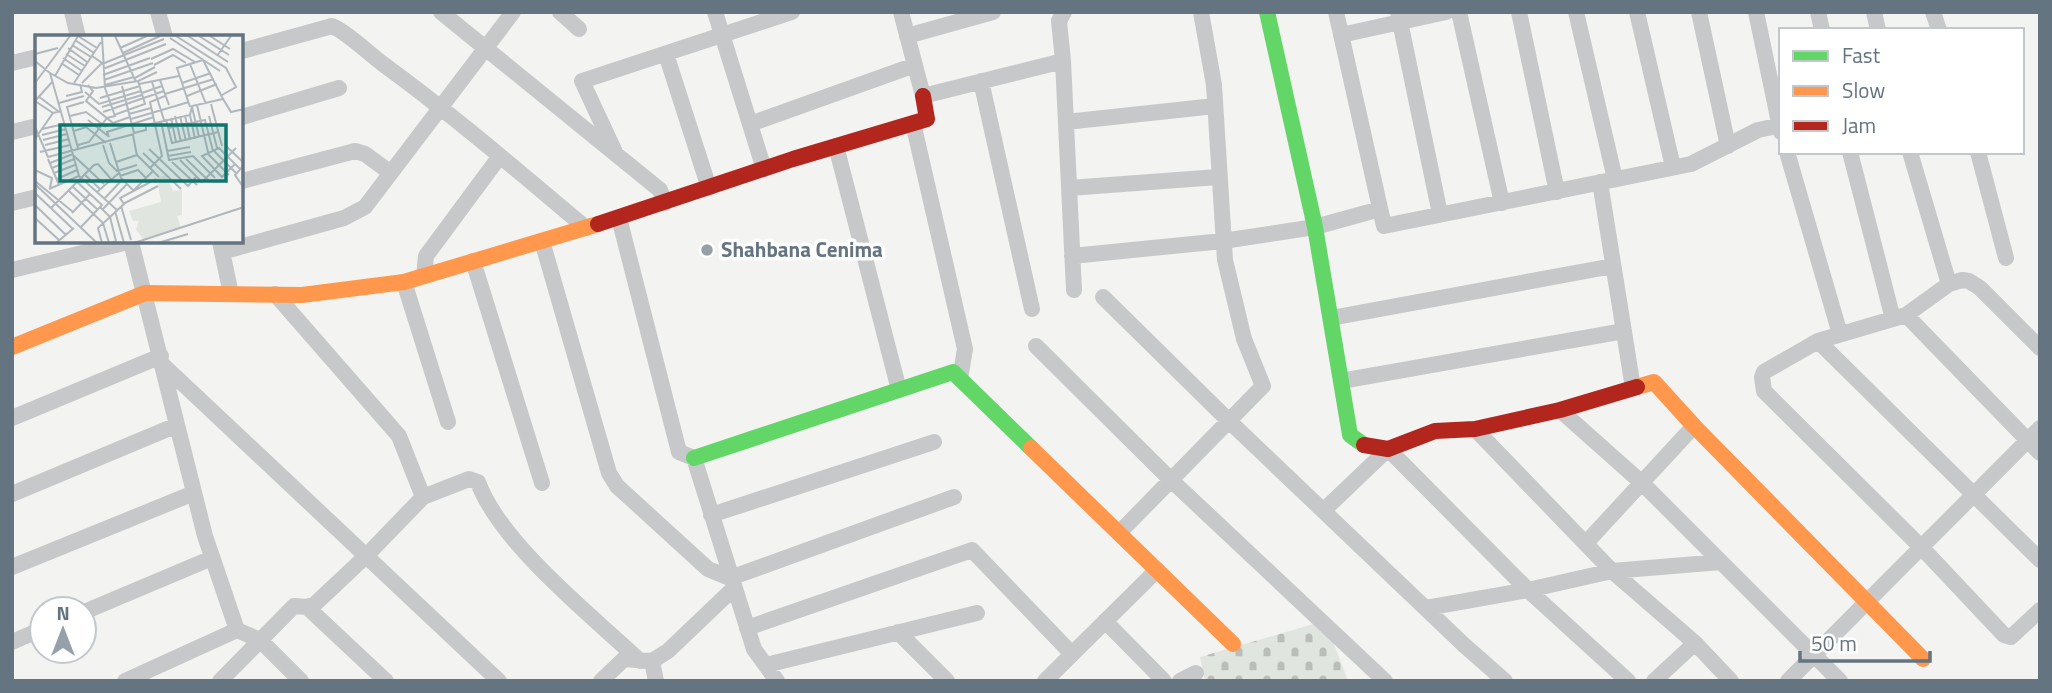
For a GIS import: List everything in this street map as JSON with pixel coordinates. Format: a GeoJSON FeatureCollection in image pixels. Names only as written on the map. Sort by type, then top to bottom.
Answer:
{"type":"FeatureCollection","features":[{"type":"Feature","properties":{"kind":"street"},"geometry":{"type":"LineString","coordinates":[[72,12],[78,35]]}},
{"type":"Feature","properties":{"kind":"street"},"geometry":{"type":"LineString","coordinates":[[158,12],[164,35]]}},
{"type":"Feature","properties":{"kind":"street"},"geometry":{"type":"LineString","coordinates":[[441,12],[660,190],[665,203]]}},
{"type":"Feature","properties":{"kind":"street"},"geometry":{"type":"LineString","coordinates":[[243,242],[344,218],[365,207],[513,12]]}},
{"type":"Feature","properties":{"kind":"street"},"geometry":{"type":"LineString","coordinates":[[559,12],[579,29]]}},
{"type":"Feature","properties":{"kind":"street"},"geometry":{"type":"LineString","coordinates":[[715,12],[764,169]]}},
{"type":"Feature","properties":{"kind":"street"},"geometry":{"type":"LineString","coordinates":[[615,152],[582,81],[792,12]]}},
{"type":"Feature","properties":{"kind":"street"},"geometry":{"type":"LineString","coordinates":[[12,347],[145,293],[302,295],[404,282],[619,218],[764,169],[927,119],[901,12]]}},
{"type":"Feature","properties":{"kind":"street"},"geometry":{"type":"LineString","coordinates":[[907,36],[993,12]]}},
{"type":"Feature","properties":{"kind":"street"},"geometry":{"type":"LineString","coordinates":[[1064,12],[1059,20],[1074,290]]}},
{"type":"Feature","properties":{"kind":"street"},"geometry":{"type":"LineString","coordinates":[[1119,533],[1264,386],[1244,339],[1225,260],[1214,85],[1201,12]]}},
{"type":"Feature","properties":{"kind":"street"},"geometry":{"type":"LineString","coordinates":[[1267,12],[1315,227],[1350,435],[1366,446],[1388,449],[1528,590],[1628,681]]}},
{"type":"Feature","properties":{"kind":"street"},"geometry":{"type":"LineString","coordinates":[[1336,12],[1384,226],[1691,164],[1759,130],[1779,128]]}},
{"type":"Feature","properties":{"kind":"street"},"geometry":{"type":"LineString","coordinates":[[1342,35],[1399,17],[1446,12]]}},
{"type":"Feature","properties":{"kind":"street"},"geometry":{"type":"LineString","coordinates":[[1459,12],[1502,203]]}},
{"type":"Feature","properties":{"kind":"street"},"geometry":{"type":"LineString","coordinates":[[1519,12],[1557,192]]}},
{"type":"Feature","properties":{"kind":"street"},"geometry":{"type":"LineString","coordinates":[[1576,12],[1607,181],[1613,265],[1633,388]]}},
{"type":"Feature","properties":{"kind":"street"},"geometry":{"type":"LineString","coordinates":[[1637,12],[1673,167]]}},
{"type":"Feature","properties":{"kind":"street"},"geometry":{"type":"LineString","coordinates":[[1699,12],[1728,146]]}},
{"type":"Feature","properties":{"kind":"street"},"geometry":{"type":"LineString","coordinates":[[1756,12],[1779,123]]}},
{"type":"Feature","properties":{"kind":"street"},"geometry":{"type":"LineString","coordinates":[[1399,17],[1440,214]]}},
{"type":"Feature","properties":{"kind":"street"},"geometry":{"type":"LineString","coordinates":[[243,51],[332,26],[342,30],[355,43],[441,107],[586,228]]}},
{"type":"Feature","properties":{"kind":"street"},"geometry":{"type":"LineString","coordinates":[[666,54],[709,188]]}},
{"type":"Feature","properties":{"kind":"street"},"geometry":{"type":"LineString","coordinates":[[12,63],[35,57]]}},
{"type":"Feature","properties":{"kind":"street"},"geometry":{"type":"LineString","coordinates":[[923,96],[1063,61]]}},
{"type":"Feature","properties":{"kind":"street"},"geometry":{"type":"LineString","coordinates":[[750,124],[915,65]]}},
{"type":"Feature","properties":{"kind":"street"},"geometry":{"type":"LineString","coordinates":[[981,81],[1032,309]]}},
{"type":"Feature","properties":{"kind":"street"},"geometry":{"type":"LineString","coordinates":[[243,117],[339,88]]}},
{"type":"Feature","properties":{"kind":"street"},"geometry":{"type":"LineString","coordinates":[[1066,122],[1215,106]]}},
{"type":"Feature","properties":{"kind":"street"},"geometry":{"type":"LineString","coordinates":[[913,123],[965,349],[960,379]]}},
{"type":"Feature","properties":{"kind":"street"},"geometry":{"type":"LineString","coordinates":[[12,132],[35,126]]}},
{"type":"Feature","properties":{"kind":"street"},"geometry":{"type":"LineString","coordinates":[[836,146],[899,390]]}},
{"type":"Feature","properties":{"kind":"street"},"geometry":{"type":"LineString","coordinates":[[243,181],[355,151],[365,154],[391,173]]}},
{"type":"Feature","properties":{"kind":"street"},"geometry":{"type":"LineString","coordinates":[[1788,154],[1840,334]]}},
{"type":"Feature","properties":{"kind":"street"},"geometry":{"type":"LineString","coordinates":[[1851,154],[1899,317],[2040,453]]}},
{"type":"Feature","properties":{"kind":"street"},"geometry":{"type":"LineString","coordinates":[[1911,154],[1950,284]]}},
{"type":"Feature","properties":{"kind":"street"},"geometry":{"type":"LineString","coordinates":[[1979,154],[2006,258]]}},
{"type":"Feature","properties":{"kind":"street"},"geometry":{"type":"LineString","coordinates":[[424,275],[426,256],[500,156]]}},
{"type":"Feature","properties":{"kind":"street"},"geometry":{"type":"LineString","coordinates":[[1069,188],[1218,177]]}},
{"type":"Feature","properties":{"kind":"street"},"geometry":{"type":"LineString","coordinates":[[12,203],[35,197]]}},
{"type":"Feature","properties":{"kind":"street"},"geometry":{"type":"LineString","coordinates":[[1073,256],[1223,241],[1315,227],[1380,209]]}},
{"type":"Feature","properties":{"kind":"street"},"geometry":{"type":"LineString","coordinates":[[619,218],[679,452],[694,458],[953,372],[1233,644]]}},
{"type":"Feature","properties":{"kind":"street"},"geometry":{"type":"LineString","coordinates":[[542,241],[609,473],[617,486],[708,569],[732,583]]}},
{"type":"Feature","properties":{"kind":"street"},"geometry":{"type":"LineString","coordinates":[[12,270],[126,243]]}},
{"type":"Feature","properties":{"kind":"street"},"geometry":{"type":"LineString","coordinates":[[130,243],[194,493],[212,558],[237,630],[260,640],[301,681]]}},
{"type":"Feature","properties":{"kind":"street"},"geometry":{"type":"LineString","coordinates":[[221,247],[231,294]]}},
{"type":"Feature","properties":{"kind":"street"},"geometry":{"type":"LineString","coordinates":[[473,261],[542,483]]}},
{"type":"Feature","properties":{"kind":"street"},"geometry":{"type":"LineString","coordinates":[[1331,318],[1613,265]]}},
{"type":"Feature","properties":{"kind":"street"},"geometry":{"type":"LineString","coordinates":[[2040,348],[1980,288],[1962,280],[1950,284],[1899,317],[1818,341],[1764,372],[1762,377],[1764,391],[1922,548],[2004,635],[2011,637],[2040,610]]}},
{"type":"Feature","properties":{"kind":"street"},"geometry":{"type":"LineString","coordinates":[[404,282],[448,422]]}},
{"type":"Feature","properties":{"kind":"street"},"geometry":{"type":"LineString","coordinates":[[275,294],[399,436],[423,497]]}},
{"type":"Feature","properties":{"kind":"street"},"geometry":{"type":"LineString","coordinates":[[1103,297],[1229,421],[1504,681]]}},
{"type":"Feature","properties":{"kind":"street"},"geometry":{"type":"LineString","coordinates":[[1342,381],[1624,331]]}},
{"type":"Feature","properties":{"kind":"street"},"geometry":{"type":"LineString","coordinates":[[1818,341],[2040,560]]}},
{"type":"Feature","properties":{"kind":"street"},"geometry":{"type":"LineString","coordinates":[[1036,346],[1171,480],[1385,681]]}},
{"type":"Feature","properties":{"kind":"street"},"geometry":{"type":"LineString","coordinates":[[12,418],[162,360]]}},
{"type":"Feature","properties":{"kind":"street"},"geometry":{"type":"LineString","coordinates":[[162,360],[499,681]]}},
{"type":"Feature","properties":{"kind":"street"},"geometry":{"type":"LineString","coordinates":[[1323,510],[1388,449],[1435,431],[1475,429],[1560,410],[1654,382],[1923,659]]}},
{"type":"Feature","properties":{"kind":"street"},"geometry":{"type":"LineString","coordinates":[[1560,410],[1642,483],[1840,681]]}},
{"type":"Feature","properties":{"kind":"street"},"geometry":{"type":"LineString","coordinates":[[12,494],[177,425]]}},
{"type":"Feature","properties":{"kind":"street"},"geometry":{"type":"LineString","coordinates":[[1586,543],[1694,426]]}},
{"type":"Feature","properties":{"kind":"street"},"geometry":{"type":"LineString","coordinates":[[1788,681],[2040,428]]}},
{"type":"Feature","properties":{"kind":"street"},"geometry":{"type":"LineString","coordinates":[[1475,429],[1612,571],[1695,643],[1731,681]]}},
{"type":"Feature","properties":{"kind":"street"},"geometry":{"type":"LineString","coordinates":[[711,514],[934,442]]}},
{"type":"Feature","properties":{"kind":"street"},"geometry":{"type":"LineString","coordinates":[[694,458],[754,649],[771,676],[898,632],[976,613]]}},
{"type":"Feature","properties":{"kind":"street"},"geometry":{"type":"LineString","coordinates":[[220,681],[294,606],[307,607],[315,604],[423,497],[469,479],[478,482],[493,514],[545,572],[646,661],[656,681]]}},
{"type":"Feature","properties":{"kind":"street"},"geometry":{"type":"LineString","coordinates":[[12,567],[194,493]]}},
{"type":"Feature","properties":{"kind":"street"},"geometry":{"type":"LineString","coordinates":[[601,681],[624,659],[646,661],[668,651],[732,583],[954,496]]}},
{"type":"Feature","properties":{"kind":"street"},"geometry":{"type":"LineString","coordinates":[[747,628],[972,550],[1072,654]]}},
{"type":"Feature","properties":{"kind":"street"},"geometry":{"type":"LineString","coordinates":[[98,606],[212,558]]}},
{"type":"Feature","properties":{"kind":"street"},"geometry":{"type":"LineString","coordinates":[[1426,608],[1528,590],[1612,571],[1721,562]]}},
{"type":"Feature","properties":{"kind":"street"},"geometry":{"type":"LineString","coordinates":[[1045,681],[1157,570]]}},
{"type":"Feature","properties":{"kind":"street"},"geometry":{"type":"LineString","coordinates":[[307,607],[386,681]]}},
{"type":"Feature","properties":{"kind":"street"},"geometry":{"type":"LineString","coordinates":[[1105,621],[1164,681]]}},
{"type":"Feature","properties":{"kind":"street"},"geometry":{"type":"LineString","coordinates":[[125,681],[237,630]]}},
{"type":"Feature","properties":{"kind":"street"},"geometry":{"type":"LineString","coordinates":[[898,632],[940,678]]}},
{"type":"Feature","properties":{"kind":"street"},"geometry":{"type":"LineString","coordinates":[[1654,681],[1695,643]]}},
{"type":"Feature","properties":{"kind":"street"},"geometry":{"type":"LineString","coordinates":[[1180,681],[1196,673]]}},
{"type":"Feature","properties":{"kind":"green space"},"geometry":{"type":"Polygon","coordinates":[[[1317,623],[1329,631],[1348,681],[1205,681],[1200,657],[1317,623]]]}},
{"type":"Feature","properties":{"kind":"traffic: fast"},"geometry":{"type":"LineString","coordinates":[[1267,12],[1315,227],[1350,435],[1364,445]]}},
{"type":"Feature","properties":{"kind":"traffic: fast"},"geometry":{"type":"LineString","coordinates":[[694,458],[953,372],[1031,448]]}},
{"type":"Feature","properties":{"kind":"traffic: slow"},"geometry":{"type":"LineString","coordinates":[[12,347],[145,293],[302,295],[404,282],[598,224]]}},
{"type":"Feature","properties":{"kind":"traffic: slow"},"geometry":{"type":"LineString","coordinates":[[1637,387],[1654,382],[1923,659]]}},
{"type":"Feature","properties":{"kind":"traffic: slow"},"geometry":{"type":"LineString","coordinates":[[1031,448],[1233,644]]}},
{"type":"Feature","properties":{"kind":"traffic: jam"},"geometry":{"type":"LineString","coordinates":[[598,224],[793,159],[927,119],[923,96]]}},
{"type":"Feature","properties":{"kind":"traffic: jam"},"geometry":{"type":"LineString","coordinates":[[1364,445],[1388,449],[1435,431],[1475,429],[1560,410],[1637,387]]}},
{"type":"Feature","properties":{"kind":"place","name":"Shahbana Cenima"},"geometry":{"type":"Point","coordinates":[707,250]}}]}
